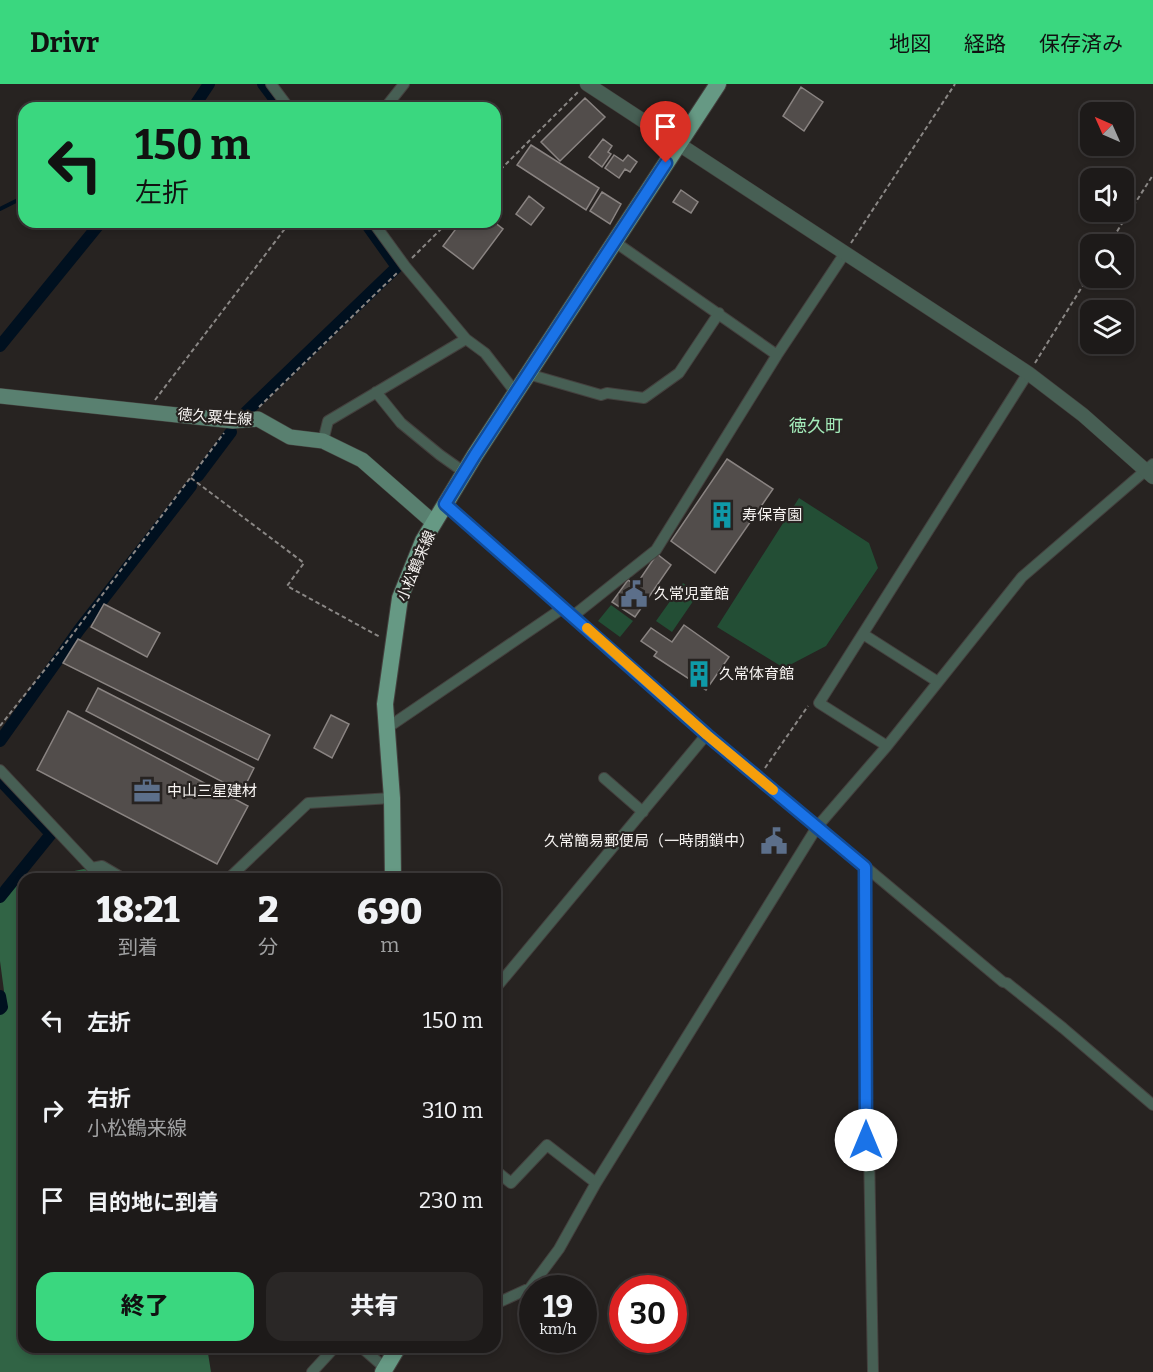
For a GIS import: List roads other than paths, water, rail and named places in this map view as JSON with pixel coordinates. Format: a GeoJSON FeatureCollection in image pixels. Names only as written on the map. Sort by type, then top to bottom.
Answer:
{"type":"FeatureCollection","features":[{"type":"Feature","properties":{"kind":"main road","name":"小松鶴来線"},"geometry":{"type":"LineString","coordinates":[[393,873],[392,798],[385,704],[400,598],[423,541],[464,472],[718,84]]}},
{"type":"Feature","properties":{"kind":"main road","name":"徳久粟生線"},"geometry":{"type":"LineString","coordinates":[[0,396],[146,412],[240,420],[258,419],[290,437],[323,441],[362,460],[434,523]]}},
{"type":"Feature","properties":{"kind":"main road"},"geometry":{"type":"LineString","coordinates":[[384,1370],[394,1353]]}},
{"type":"Feature","properties":{"kind":"street"},"geometry":{"type":"LineString","coordinates":[[271,84],[284,102]]}},
{"type":"Feature","properties":{"kind":"street"},"geometry":{"type":"LineString","coordinates":[[390,102],[404,84]]}},
{"type":"Feature","properties":{"kind":"street"},"geometry":{"type":"LineString","coordinates":[[501,1301],[530,1288],[559,1249],[596,1183],[817,827],[887,746],[1022,577],[1150,471],[1028,373],[679,143],[582,88]]}},
{"type":"Feature","properties":{"kind":"street"},"geometry":{"type":"LineString","coordinates":[[377,228],[405,266],[466,339],[485,353],[516,393]]}},
{"type":"Feature","properties":{"kind":"street"},"geometry":{"type":"LineString","coordinates":[[615,242],[777,355]]}},
{"type":"Feature","properties":{"kind":"street"},"geometry":{"type":"LineString","coordinates":[[573,616],[656,550],[777,355],[845,253]]}},
{"type":"Feature","properties":{"kind":"street"},"geometry":{"type":"LineString","coordinates":[[528,374],[601,395],[607,393],[644,398],[679,373],[719,314]]}},
{"type":"Feature","properties":{"kind":"street"},"geometry":{"type":"LineString","coordinates":[[323,441],[328,421],[466,339]]}},
{"type":"Feature","properties":{"kind":"street"},"geometry":{"type":"LineString","coordinates":[[887,746],[819,703],[1028,373]]}},
{"type":"Feature","properties":{"kind":"street"},"geometry":{"type":"LineString","coordinates":[[376,392],[401,423],[464,472]]}},
{"type":"Feature","properties":{"kind":"street"},"geometry":{"type":"LineString","coordinates":[[445,504],[707,735],[1153,1105]]}},
{"type":"Feature","properties":{"kind":"street"},"geometry":{"type":"LineString","coordinates":[[387,728],[563,608]]}},
{"type":"Feature","properties":{"kind":"street"},"geometry":{"type":"LineString","coordinates":[[863,634],[938,682]]}},
{"type":"Feature","properties":{"kind":"street"},"geometry":{"type":"LineString","coordinates":[[501,982],[707,735]]}},
{"type":"Feature","properties":{"kind":"street"},"geometry":{"type":"LineString","coordinates":[[0,770],[92,868],[102,867],[113,873]]}},
{"type":"Feature","properties":{"kind":"street"},"geometry":{"type":"LineString","coordinates":[[604,778],[643,812]]}},
{"type":"Feature","properties":{"kind":"street"},"geometry":{"type":"LineString","coordinates":[[234,873],[308,803],[392,798]]}},
{"type":"Feature","properties":{"kind":"street"},"geometry":{"type":"LineString","coordinates":[[865,867],[866,1140],[869,1149],[873,1372]]}},
{"type":"Feature","properties":{"kind":"street"},"geometry":{"type":"LineString","coordinates":[[501,1175],[511,1183],[547,1145],[596,1183]]}},
{"type":"Feature","properties":{"kind":"street"},"geometry":{"type":"LineString","coordinates":[[312,1372],[329,1353]]}},
{"type":"Feature","properties":{"kind":"street"},"geometry":{"type":"LineString","coordinates":[[366,1353],[384,1370]]}},
{"type":"Feature","properties":{"kind":"waterway"},"geometry":{"type":"LineString","coordinates":[[197,102],[209,84]]}},
{"type":"Feature","properties":{"kind":"waterway"},"geometry":{"type":"LineString","coordinates":[[263,84],[276,102]]}},
{"type":"Feature","properties":{"kind":"waterway"},"geometry":{"type":"LineString","coordinates":[[0,209],[18,200]]}},
{"type":"Feature","properties":{"kind":"waterway"},"geometry":{"type":"LineString","coordinates":[[0,346],[96,228]]}},
{"type":"Feature","properties":{"kind":"waterway"},"geometry":{"type":"LineString","coordinates":[[246,412],[397,267],[369,228]]}},
{"type":"Feature","properties":{"kind":"waterway"},"geometry":{"type":"LineString","coordinates":[[198,476],[231,432]]}},
{"type":"Feature","properties":{"kind":"waterway"},"geometry":{"type":"LineString","coordinates":[[0,741],[79,630],[191,486]]}},
{"type":"Feature","properties":{"kind":"waterway"},"geometry":{"type":"LineString","coordinates":[[0,780],[51,834],[19,873]]}},
{"type":"Feature","properties":{"kind":"waterway"},"geometry":{"type":"LineString","coordinates":[[0,897],[18,875]]}},
{"type":"Feature","properties":{"kind":"waterway"},"geometry":{"type":"LineString","coordinates":[[0,996],[2,1007],[0,1009]]}},
{"type":"Feature","properties":{"kind":"place","name":"寿保育園"},"geometry":{"type":"Point","coordinates":[722,515]}},
{"type":"Feature","properties":{"kind":"place","name":"久常児童館"},"geometry":{"type":"Point","coordinates":[634,594]}},
{"type":"Feature","properties":{"kind":"place","name":"久常体育館"},"geometry":{"type":"Point","coordinates":[699,674]}},
{"type":"Feature","properties":{"kind":"place","name":"中山三星建材"},"geometry":{"type":"Point","coordinates":[147,791]}},
{"type":"Feature","properties":{"kind":"place","name":"久常簡易郵便局（一時閉鎖中）"},"geometry":{"type":"Point","coordinates":[774,841]}},
{"type":"Feature","properties":{"kind":"district","name":"徳久町"},"geometry":{"type":"Point","coordinates":[816,426]}}]}
